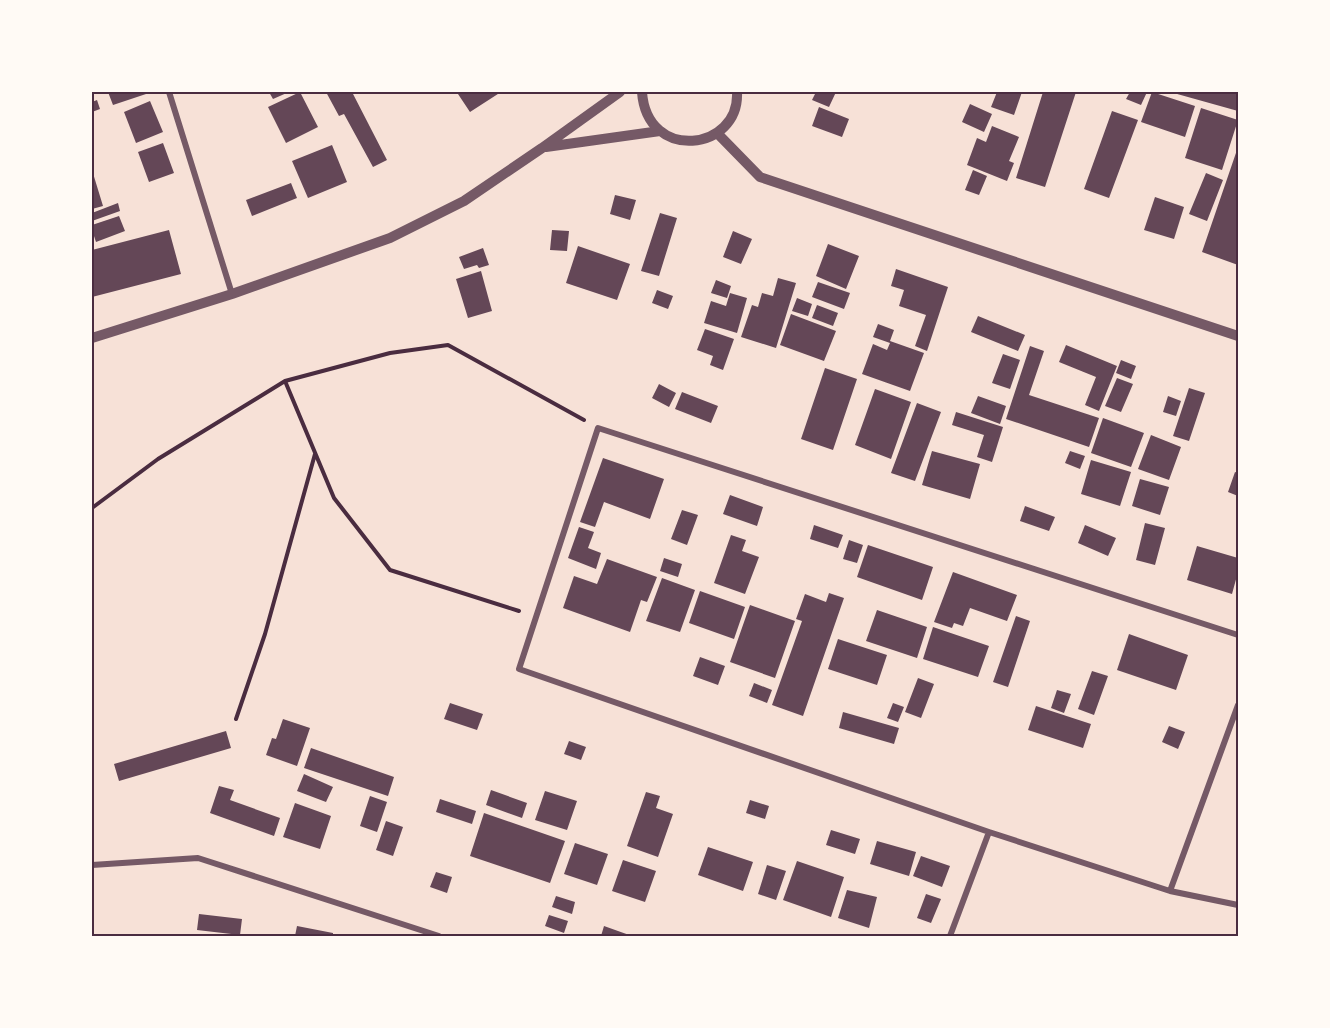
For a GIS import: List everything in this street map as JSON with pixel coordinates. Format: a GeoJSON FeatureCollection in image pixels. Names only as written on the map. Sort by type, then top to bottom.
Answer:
{"type":"FeatureCollection","features":[{"type":"Feature","properties":{"kind":"street"},"geometry":{"type":"LineString","coordinates":[[169,92],[232,294]]}},
{"type":"Feature","properties":{"kind":"street"},"geometry":{"type":"LineString","coordinates":[[92,338],[232,294],[390,238],[464,201],[620,92]]}},
{"type":"Feature","properties":{"kind":"street"},"geometry":{"type":"LineString","coordinates":[[642,92],[649,119],[660,131],[678,140],[698,141],[717,133],[730,119],[737,100],[737,92]]}},
{"type":"Feature","properties":{"kind":"street"},"geometry":{"type":"LineString","coordinates":[[542,148],[660,131]]}},
{"type":"Feature","properties":{"kind":"street"},"geometry":{"type":"LineString","coordinates":[[717,133],[760,177],[1239,336]]}},
{"type":"Feature","properties":{"kind":"street"},"geometry":{"type":"LineString","coordinates":[[1239,635],[598,428],[519,669],[989,832],[1170,891],[1239,905]]}},
{"type":"Feature","properties":{"kind":"street"},"geometry":{"type":"LineString","coordinates":[[1170,891],[1239,705]]}},
{"type":"Feature","properties":{"kind":"street"},"geometry":{"type":"LineString","coordinates":[[950,936],[989,832]]}},
{"type":"Feature","properties":{"kind":"street"},"geometry":{"type":"LineString","coordinates":[[92,865],[198,858],[438,936]]}},
{"type":"Feature","properties":{"kind":"path"},"geometry":{"type":"LineString","coordinates":[[92,508],[159,459],[285,381],[390,352],[448,345],[598,428]]}},
{"type":"Feature","properties":{"kind":"path"},"geometry":{"type":"LineString","coordinates":[[285,381],[334,498],[390,570],[536,617]]}},
{"type":"Feature","properties":{"kind":"path"},"geometry":{"type":"LineString","coordinates":[[236,719],[265,634],[315,453]]}},
{"type":"Feature","properties":{"kind":"building"},"geometry":{"type":"Polygon","coordinates":[[[108,92],[152,92],[113,105],[108,92]]]}},
{"type":"Feature","properties":{"kind":"building"},"geometry":{"type":"Polygon","coordinates":[[[269,92],[289,92],[273,99],[269,92]]]}},
{"type":"Feature","properties":{"kind":"building"},"geometry":{"type":"Polygon","coordinates":[[[300,92],[318,127],[286,143],[268,107],[300,92]]]}},
{"type":"Feature","properties":{"kind":"building"},"geometry":{"type":"Polygon","coordinates":[[[326,92],[352,92],[387,160],[373,167],[344,114],[339,116],[326,92]]]}},
{"type":"Feature","properties":{"kind":"building"},"geometry":{"type":"Polygon","coordinates":[[[462,92],[501,92],[470,112],[458,94],[462,92]]]}},
{"type":"Feature","properties":{"kind":"building"},"geometry":{"type":"Polygon","coordinates":[[[816,92],[836,92],[829,107],[812,100],[816,92]]]}},
{"type":"Feature","properties":{"kind":"building"},"geometry":{"type":"Polygon","coordinates":[[[997,92],[1022,92],[1014,115],[991,107],[997,92]]]}},
{"type":"Feature","properties":{"kind":"building"},"geometry":{"type":"Polygon","coordinates":[[[1043,92],[1076,92],[1045,187],[1016,178],[1043,92]]]}},
{"type":"Feature","properties":{"kind":"building"},"geometry":{"type":"Polygon","coordinates":[[[1130,92],[1147,92],[1141,105],[1126,99],[1130,92]]]}},
{"type":"Feature","properties":{"kind":"building"},"geometry":{"type":"Polygon","coordinates":[[[1152,92],[1195,106],[1185,137],[1141,122],[1152,92]]]}},
{"type":"Feature","properties":{"kind":"building"},"geometry":{"type":"Polygon","coordinates":[[[1170,92],[1238,92],[1238,111],[1170,92]]]}},
{"type":"Feature","properties":{"kind":"building"},"geometry":{"type":"Polygon","coordinates":[[[97,100],[100,109],[92,112],[92,102],[97,100]]]}},
{"type":"Feature","properties":{"kind":"building"},"geometry":{"type":"Polygon","coordinates":[[[150,101],[163,132],[136,143],[124,112],[150,101]]]}},
{"type":"Feature","properties":{"kind":"building"},"geometry":{"type":"Polygon","coordinates":[[[970,104],[992,114],[984,132],[962,122],[970,104]]]}},
{"type":"Feature","properties":{"kind":"building"},"geometry":{"type":"Polygon","coordinates":[[[819,107],[849,119],[842,137],[812,126],[819,107]]]}},
{"type":"Feature","properties":{"kind":"building"},"geometry":{"type":"Polygon","coordinates":[[[1201,108],[1238,120],[1222,170],[1185,158],[1201,108]]]}},
{"type":"Feature","properties":{"kind":"building"},"geometry":{"type":"Polygon","coordinates":[[[1112,111],[1138,120],[1109,198],[1084,189],[1112,111]]]}},
{"type":"Feature","properties":{"kind":"building"},"geometry":{"type":"Polygon","coordinates":[[[992,126],[1019,137],[1009,161],[1014,163],[1007,181],[967,165],[977,138],[986,142],[992,126]]]}},
{"type":"Feature","properties":{"kind":"building"},"geometry":{"type":"Polygon","coordinates":[[[163,143],[174,173],[149,182],[138,152],[163,143]]]}},
{"type":"Feature","properties":{"kind":"building"},"geometry":{"type":"Polygon","coordinates":[[[332,145],[347,182],[308,198],[292,161],[332,145]]]}},
{"type":"Feature","properties":{"kind":"building"},"geometry":{"type":"Polygon","coordinates":[[[1238,147],[1238,265],[1202,252],[1238,147]]]}},
{"type":"Feature","properties":{"kind":"building"},"geometry":{"type":"Polygon","coordinates":[[[92,170],[103,206],[92,209],[92,170]]]}},
{"type":"Feature","properties":{"kind":"building"},"geometry":{"type":"Polygon","coordinates":[[[973,170],[987,176],[979,195],[965,190],[973,170]]]}},
{"type":"Feature","properties":{"kind":"building"},"geometry":{"type":"Polygon","coordinates":[[[1206,173],[1223,180],[1207,221],[1189,214],[1206,173]]]}},
{"type":"Feature","properties":{"kind":"building"},"geometry":{"type":"Polygon","coordinates":[[[291,183],[297,198],[252,216],[246,200],[291,183]]]}},
{"type":"Feature","properties":{"kind":"building"},"geometry":{"type":"Polygon","coordinates":[[[615,195],[636,200],[630,220],[610,214],[615,195]]]}},
{"type":"Feature","properties":{"kind":"building"},"geometry":{"type":"Polygon","coordinates":[[[1155,197],[1184,207],[1174,239],[1144,230],[1155,197]]]}},
{"type":"Feature","properties":{"kind":"building"},"geometry":{"type":"Polygon","coordinates":[[[118,203],[120,211],[92,221],[92,213],[118,203]]]}},
{"type":"Feature","properties":{"kind":"building"},"geometry":{"type":"Polygon","coordinates":[[[660,213],[677,218],[659,276],[641,271],[660,213]]]}},
{"type":"Feature","properties":{"kind":"building"},"geometry":{"type":"Polygon","coordinates":[[[119,216],[125,231],[96,242],[92,225],[119,216]]]}},
{"type":"Feature","properties":{"kind":"building"},"geometry":{"type":"Polygon","coordinates":[[[169,230],[181,274],[92,297],[92,250],[169,230]]]}},
{"type":"Feature","properties":{"kind":"building"},"geometry":{"type":"Polygon","coordinates":[[[552,230],[569,231],[567,251],[550,250],[552,230]]]}},
{"type":"Feature","properties":{"kind":"building"},"geometry":{"type":"Polygon","coordinates":[[[733,231],[752,239],[741,264],[723,257],[733,231]]]}},
{"type":"Feature","properties":{"kind":"building"},"geometry":{"type":"Polygon","coordinates":[[[828,244],[859,256],[846,289],[816,276],[828,244]]]}},
{"type":"Feature","properties":{"kind":"building"},"geometry":{"type":"Polygon","coordinates":[[[578,246],[630,264],[617,300],[566,283],[578,246]]]}},
{"type":"Feature","properties":{"kind":"building"},"geometry":{"type":"Polygon","coordinates":[[[483,248],[489,265],[479,268],[477,265],[464,269],[459,257],[483,248]]]}},
{"type":"Feature","properties":{"kind":"building"},"geometry":{"type":"Polygon","coordinates":[[[896,269],[948,287],[927,351],[915,346],[926,315],[899,306],[904,290],[891,286],[896,269]]]}},
{"type":"Feature","properties":{"kind":"building"},"geometry":{"type":"Polygon","coordinates":[[[481,271],[492,311],[468,318],[456,279],[481,271]]]}},
{"type":"Feature","properties":{"kind":"building"},"geometry":{"type":"Polygon","coordinates":[[[778,278],[796,283],[776,348],[741,337],[752,305],[758,307],[762,293],[773,296],[778,278]]]}},
{"type":"Feature","properties":{"kind":"building"},"geometry":{"type":"Polygon","coordinates":[[[716,280],[731,286],[727,298],[711,293],[716,280]]]}},
{"type":"Feature","properties":{"kind":"building"},"geometry":{"type":"Polygon","coordinates":[[[818,282],[850,293],[844,309],[812,297],[818,282]]]}},
{"type":"Feature","properties":{"kind":"building"},"geometry":{"type":"Polygon","coordinates":[[[657,290],[673,296],[668,309],[652,303],[657,290]]]}},
{"type":"Feature","properties":{"kind":"building"},"geometry":{"type":"Polygon","coordinates":[[[730,293],[747,298],[737,333],[704,323],[711,301],[726,306],[730,293]]]}},
{"type":"Feature","properties":{"kind":"building"},"geometry":{"type":"Polygon","coordinates":[[[797,298],[812,304],[808,316],[792,311],[797,298]]]}},
{"type":"Feature","properties":{"kind":"building"},"geometry":{"type":"Polygon","coordinates":[[[817,305],[838,313],[833,326],[812,318],[817,305]]]}},
{"type":"Feature","properties":{"kind":"building"},"geometry":{"type":"Polygon","coordinates":[[[791,314],[836,331],[824,361],[780,345],[791,314]]]}},
{"type":"Feature","properties":{"kind":"building"},"geometry":{"type":"Polygon","coordinates":[[[978,316],[1025,335],[1018,351],[971,332],[978,316]]]}},
{"type":"Feature","properties":{"kind":"building"},"geometry":{"type":"Polygon","coordinates":[[[878,324],[894,330],[890,341],[924,353],[910,391],[862,374],[873,344],[887,350],[890,343],[873,337],[878,324]]]}},
{"type":"Feature","properties":{"kind":"building"},"geometry":{"type":"Polygon","coordinates":[[[705,329],[734,339],[723,370],[710,365],[713,356],[697,350],[705,329]]]}},
{"type":"Feature","properties":{"kind":"building"},"geometry":{"type":"Polygon","coordinates":[[[1066,345],[1117,366],[1099,411],[1085,405],[1096,377],[1059,362],[1066,345]]]}},
{"type":"Feature","properties":{"kind":"building"},"geometry":{"type":"Polygon","coordinates":[[[1030,346],[1044,351],[1029,395],[1099,418],[1089,447],[1006,419],[1030,346]]]}},
{"type":"Feature","properties":{"kind":"building"},"geometry":{"type":"Polygon","coordinates":[[[1003,354],[1020,360],[1010,389],[992,383],[1003,354]]]}},
{"type":"Feature","properties":{"kind":"building"},"geometry":{"type":"Polygon","coordinates":[[[1121,360],[1136,366],[1131,379],[1116,373],[1121,360]]]}},
{"type":"Feature","properties":{"kind":"building"},"geometry":{"type":"Polygon","coordinates":[[[825,368],[857,379],[833,450],[801,439],[825,368]]]}},
{"type":"Feature","properties":{"kind":"building"},"geometry":{"type":"Polygon","coordinates":[[[1117,378],[1133,384],[1121,412],[1105,406],[1117,378]]]}},
{"type":"Feature","properties":{"kind":"building"},"geometry":{"type":"Polygon","coordinates":[[[659,384],[676,393],[669,407],[652,398],[659,384]]]}},
{"type":"Feature","properties":{"kind":"building"},"geometry":{"type":"Polygon","coordinates":[[[1189,388],[1205,393],[1189,441],[1173,436],[1189,388]]]}},
{"type":"Feature","properties":{"kind":"building"},"geometry":{"type":"Polygon","coordinates":[[[875,389],[911,402],[891,459],[855,445],[875,389]]]}},
{"type":"Feature","properties":{"kind":"building"},"geometry":{"type":"Polygon","coordinates":[[[682,392],[718,406],[711,423],[675,409],[682,392]]]}},
{"type":"Feature","properties":{"kind":"building"},"geometry":{"type":"Polygon","coordinates":[[[978,396],[1006,406],[1000,424],[971,413],[978,396]]]}},
{"type":"Feature","properties":{"kind":"building"},"geometry":{"type":"Polygon","coordinates":[[[1168,396],[1181,401],[1176,416],[1163,412],[1168,396]]]}},
{"type":"Feature","properties":{"kind":"building"},"geometry":{"type":"Polygon","coordinates":[[[917,403],[941,412],[915,481],[891,473],[917,403]]]}},
{"type":"Feature","properties":{"kind":"building"},"geometry":{"type":"Polygon","coordinates":[[[956,412],[1003,427],[992,462],[977,457],[984,435],[952,425],[956,412]]]}},
{"type":"Feature","properties":{"kind":"building"},"geometry":{"type":"Polygon","coordinates":[[[1103,418],[1144,433],[1131,467],[1091,453],[1103,418]]]}},
{"type":"Feature","properties":{"kind":"building"},"geometry":{"type":"Polygon","coordinates":[[[1151,435],[1181,447],[1169,480],[1138,469],[1151,435]]]}},
{"type":"Feature","properties":{"kind":"building"},"geometry":{"type":"Polygon","coordinates":[[[932,451],[980,464],[970,499],[922,485],[932,451]]]}},
{"type":"Feature","properties":{"kind":"building"},"geometry":{"type":"Polygon","coordinates":[[[1070,451],[1085,456],[1080,469],[1065,463],[1070,451]]]}},
{"type":"Feature","properties":{"kind":"building"},"geometry":{"type":"Polygon","coordinates":[[[603,458],[664,479],[650,519],[604,502],[595,527],[580,522],[603,458]]]}},
{"type":"Feature","properties":{"kind":"building"},"geometry":{"type":"Polygon","coordinates":[[[1091,460],[1131,472],[1120,506],[1081,494],[1091,460]]]}},
{"type":"Feature","properties":{"kind":"building"},"geometry":{"type":"Polygon","coordinates":[[[1235,472],[1238,473],[1238,496],[1228,492],[1235,472]]]}},
{"type":"Feature","properties":{"kind":"building"},"geometry":{"type":"Polygon","coordinates":[[[1140,479],[1169,487],[1160,515],[1132,506],[1140,479]]]}},
{"type":"Feature","properties":{"kind":"building"},"geometry":{"type":"Polygon","coordinates":[[[730,495],[763,507],[757,526],[723,514],[730,495]]]}},
{"type":"Feature","properties":{"kind":"building"},"geometry":{"type":"Polygon","coordinates":[[[1025,506],[1055,517],[1049,531],[1020,521],[1025,506]]]}},
{"type":"Feature","properties":{"kind":"building"},"geometry":{"type":"Polygon","coordinates":[[[682,510],[698,515],[687,545],[671,539],[682,510]]]}},
{"type":"Feature","properties":{"kind":"building"},"geometry":{"type":"Polygon","coordinates":[[[1145,523],[1165,528],[1155,565],[1136,560],[1145,523]]]}},
{"type":"Feature","properties":{"kind":"building"},"geometry":{"type":"Polygon","coordinates":[[[814,525],[843,535],[838,548],[810,539],[814,525]]]}},
{"type":"Feature","properties":{"kind":"building"},"geometry":{"type":"Polygon","coordinates":[[[1085,525],[1116,538],[1108,556],[1078,543],[1085,525]]]}},
{"type":"Feature","properties":{"kind":"building"},"geometry":{"type":"Polygon","coordinates":[[[579,527],[594,532],[588,548],[601,553],[596,569],[568,558],[579,527]]]}},
{"type":"Feature","properties":{"kind":"building"},"geometry":{"type":"Polygon","coordinates":[[[731,535],[746,540],[742,551],[759,557],[745,594],[714,583],[731,535]]]}},
{"type":"Feature","properties":{"kind":"building"},"geometry":{"type":"Polygon","coordinates":[[[849,540],[863,545],[857,563],[843,559],[849,540]]]}},
{"type":"Feature","properties":{"kind":"building"},"geometry":{"type":"Polygon","coordinates":[[[868,545],[933,567],[922,600],[857,577],[868,545]]]}},
{"type":"Feature","properties":{"kind":"building"},"geometry":{"type":"Polygon","coordinates":[[[1197,546],[1238,558],[1238,572],[1232,594],[1187,580],[1197,546]]]}},
{"type":"Feature","properties":{"kind":"building"},"geometry":{"type":"Polygon","coordinates":[[[664,558],[682,564],[678,577],[660,571],[664,558]]]}},
{"type":"Feature","properties":{"kind":"building"},"geometry":{"type":"Polygon","coordinates":[[[607,559],[657,577],[647,602],[641,600],[630,632],[563,608],[574,576],[597,584],[607,559]]]}},
{"type":"Feature","properties":{"kind":"building"},"geometry":{"type":"Polygon","coordinates":[[[953,572],[1017,595],[1007,621],[970,608],[963,626],[954,623],[952,628],[934,622],[953,572]]]}},
{"type":"Feature","properties":{"kind":"building"},"geometry":{"type":"Polygon","coordinates":[[[662,578],[695,590],[680,632],[646,621],[662,578]]]}},
{"type":"Feature","properties":{"kind":"building"},"geometry":{"type":"Polygon","coordinates":[[[700,591],[745,607],[734,639],[689,623],[700,591]]]}},
{"type":"Feature","properties":{"kind":"building"},"geometry":{"type":"Polygon","coordinates":[[[829,593],[844,598],[803,716],[772,705],[802,621],[796,619],[805,594],[826,602],[829,593]]]}},
{"type":"Feature","properties":{"kind":"building"},"geometry":{"type":"Polygon","coordinates":[[[750,605],[795,621],[775,678],[730,662],[750,605]]]}},
{"type":"Feature","properties":{"kind":"building"},"geometry":{"type":"Polygon","coordinates":[[[877,610],[927,627],[917,658],[866,641],[877,610]]]}},
{"type":"Feature","properties":{"kind":"building"},"geometry":{"type":"Polygon","coordinates":[[[1016,616],[1030,621],[1008,687],[993,682],[1016,616]]]}},
{"type":"Feature","properties":{"kind":"building"},"geometry":{"type":"Polygon","coordinates":[[[933,627],[989,646],[978,677],[923,659],[933,627]]]}},
{"type":"Feature","properties":{"kind":"building"},"geometry":{"type":"Polygon","coordinates":[[[1129,634],[1188,655],[1176,690],[1117,670],[1129,634]]]}},
{"type":"Feature","properties":{"kind":"building"},"geometry":{"type":"Polygon","coordinates":[[[838,639],[887,655],[877,685],[828,669],[838,639]]]}},
{"type":"Feature","properties":{"kind":"building"},"geometry":{"type":"Polygon","coordinates":[[[700,657],[725,666],[718,685],[693,676],[700,657]]]}},
{"type":"Feature","properties":{"kind":"building"},"geometry":{"type":"Polygon","coordinates":[[[1092,671],[1108,676],[1094,715],[1078,709],[1092,671]]]}},
{"type":"Feature","properties":{"kind":"building"},"geometry":{"type":"Polygon","coordinates":[[[918,678],[934,684],[921,718],[905,712],[918,678]]]}},
{"type":"Feature","properties":{"kind":"building"},"geometry":{"type":"Polygon","coordinates":[[[754,683],[772,690],[767,703],[749,696],[754,683]]]}},
{"type":"Feature","properties":{"kind":"building"},"geometry":{"type":"Polygon","coordinates":[[[1057,690],[1071,694],[1064,713],[1051,708],[1057,690]]]}},
{"type":"Feature","properties":{"kind":"building"},"geometry":{"type":"Polygon","coordinates":[[[450,703],[483,714],[477,730],[444,719],[450,703]]]}},
{"type":"Feature","properties":{"kind":"building"},"geometry":{"type":"Polygon","coordinates":[[[893,703],[904,707],[898,722],[887,718],[893,703]]]}},
{"type":"Feature","properties":{"kind":"building"},"geometry":{"type":"Polygon","coordinates":[[[1036,706],[1091,724],[1083,748],[1028,730],[1036,706]]]}},
{"type":"Feature","properties":{"kind":"building"},"geometry":{"type":"Polygon","coordinates":[[[843,712],[899,728],[894,744],[839,728],[843,712]]]}},
{"type":"Feature","properties":{"kind":"building"},"geometry":{"type":"Polygon","coordinates":[[[283,719],[310,728],[297,766],[266,755],[272,738],[276,739],[283,719]]]}},
{"type":"Feature","properties":{"kind":"building"},"geometry":{"type":"Polygon","coordinates":[[[1169,726],[1185,732],[1178,749],[1162,742],[1169,726]]]}},
{"type":"Feature","properties":{"kind":"building"},"geometry":{"type":"Polygon","coordinates":[[[226,731],[231,748],[119,781],[114,764],[226,731]]]}},
{"type":"Feature","properties":{"kind":"building"},"geometry":{"type":"Polygon","coordinates":[[[569,741],[586,747],[581,760],[564,754],[569,741]]]}},
{"type":"Feature","properties":{"kind":"building"},"geometry":{"type":"Polygon","coordinates":[[[311,748],[394,777],[388,796],[304,768],[311,748]]]}},
{"type":"Feature","properties":{"kind":"building"},"geometry":{"type":"Polygon","coordinates":[[[304,774],[333,787],[326,802],[297,791],[304,774]]]}},
{"type":"Feature","properties":{"kind":"building"},"geometry":{"type":"Polygon","coordinates":[[[219,786],[234,790],[230,800],[280,818],[274,836],[210,813],[219,786]]]}},
{"type":"Feature","properties":{"kind":"building"},"geometry":{"type":"Polygon","coordinates":[[[491,790],[527,803],[522,818],[486,805],[491,790]]]}},
{"type":"Feature","properties":{"kind":"building"},"geometry":{"type":"Polygon","coordinates":[[[545,791],[577,801],[567,830],[535,820],[545,791]]]}},
{"type":"Feature","properties":{"kind":"building"},"geometry":{"type":"Polygon","coordinates":[[[646,792],[660,796],[656,808],[673,814],[658,857],[627,846],[646,792]]]}},
{"type":"Feature","properties":{"kind":"building"},"geometry":{"type":"Polygon","coordinates":[[[370,796],[387,802],[377,832],[360,826],[370,796]]]}},
{"type":"Feature","properties":{"kind":"building"},"geometry":{"type":"Polygon","coordinates":[[[440,799],[476,811],[472,824],[436,812],[440,799]]]}},
{"type":"Feature","properties":{"kind":"building"},"geometry":{"type":"Polygon","coordinates":[[[750,800],[769,806],[765,819],[746,813],[750,800]]]}},
{"type":"Feature","properties":{"kind":"building"},"geometry":{"type":"Polygon","coordinates":[[[295,803],[331,816],[320,849],[283,837],[295,803]]]}},
{"type":"Feature","properties":{"kind":"building"},"geometry":{"type":"Polygon","coordinates":[[[484,813],[565,841],[550,883],[470,856],[484,813]]]}},
{"type":"Feature","properties":{"kind":"building"},"geometry":{"type":"Polygon","coordinates":[[[386,821],[403,827],[393,856],[376,850],[386,821]]]}},
{"type":"Feature","properties":{"kind":"building"},"geometry":{"type":"Polygon","coordinates":[[[831,830],[860,839],[855,854],[826,845],[831,830]]]}},
{"type":"Feature","properties":{"kind":"building"},"geometry":{"type":"Polygon","coordinates":[[[877,841],[916,852],[909,876],[870,864],[877,841]]]}},
{"type":"Feature","properties":{"kind":"building"},"geometry":{"type":"Polygon","coordinates":[[[575,843],[608,854],[597,885],[564,874],[575,843]]]}},
{"type":"Feature","properties":{"kind":"building"},"geometry":{"type":"Polygon","coordinates":[[[708,847],[753,862],[743,891],[698,875],[708,847]]]}},
{"type":"Feature","properties":{"kind":"building"},"geometry":{"type":"Polygon","coordinates":[[[921,856],[950,866],[942,887],[913,876],[921,856]]]}},
{"type":"Feature","properties":{"kind":"building"},"geometry":{"type":"Polygon","coordinates":[[[623,860],[656,871],[645,902],[612,891],[623,860]]]}},
{"type":"Feature","properties":{"kind":"building"},"geometry":{"type":"Polygon","coordinates":[[[797,861],[844,877],[831,917],[783,900],[797,861]]]}},
{"type":"Feature","properties":{"kind":"building"},"geometry":{"type":"Polygon","coordinates":[[[767,865],[786,871],[776,900],[758,894],[767,865]]]}},
{"type":"Feature","properties":{"kind":"building"},"geometry":{"type":"Polygon","coordinates":[[[436,872],[452,877],[447,893],[430,887],[436,872]]]}},
{"type":"Feature","properties":{"kind":"building"},"geometry":{"type":"Polygon","coordinates":[[[847,890],[877,897],[869,928],[838,918],[847,890]]]}},
{"type":"Feature","properties":{"kind":"building"},"geometry":{"type":"Polygon","coordinates":[[[926,894],[941,899],[931,923],[917,918],[926,894]]]}},
{"type":"Feature","properties":{"kind":"building"},"geometry":{"type":"Polygon","coordinates":[[[556,896],[575,902],[572,914],[552,907],[556,896]]]}},
{"type":"Feature","properties":{"kind":"building"},"geometry":{"type":"Polygon","coordinates":[[[199,914],[242,919],[240,935],[197,930],[199,914]]]}},
{"type":"Feature","properties":{"kind":"building"},"geometry":{"type":"Polygon","coordinates":[[[549,915],[568,921],[564,933],[545,926],[549,915]]]}},
{"type":"Feature","properties":{"kind":"building"},"geometry":{"type":"Polygon","coordinates":[[[297,926],[333,933],[333,936],[295,936],[297,926]]]}},
{"type":"Feature","properties":{"kind":"building"},"geometry":{"type":"Polygon","coordinates":[[[604,926],[632,936],[601,936],[604,926]]]}}]}
